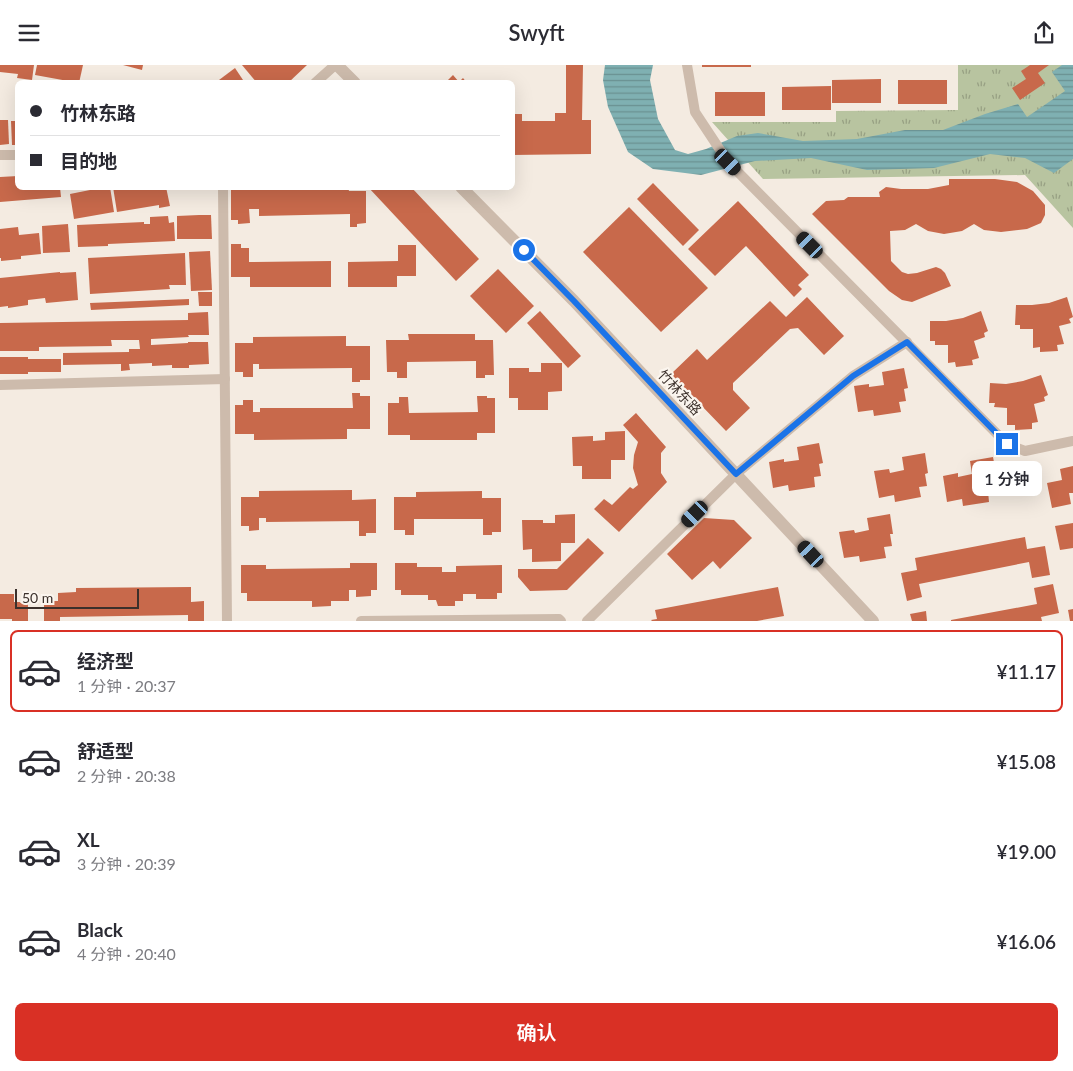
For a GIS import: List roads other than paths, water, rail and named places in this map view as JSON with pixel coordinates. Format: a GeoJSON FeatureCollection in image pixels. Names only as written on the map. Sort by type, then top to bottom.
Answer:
{"type":"FeatureCollection","features":[{"type":"Feature","properties":{"kind":"street"},"geometry":{"type":"LineString","coordinates":[[336,65],[352,80]]}},
{"type":"Feature","properties":{"kind":"street","name":"竹林东路"},"geometry":{"type":"LineString","coordinates":[[463,190],[574,301],[873,621]]}},
{"type":"Feature","properties":{"kind":"lane"},"geometry":{"type":"LineString","coordinates":[[318,80],[336,65]]}},
{"type":"Feature","properties":{"kind":"lane"},"geometry":{"type":"LineString","coordinates":[[687,65],[695,112],[728,162],[1007,444],[1025,451],[1073,441]]}},
{"type":"Feature","properties":{"kind":"lane"},"geometry":{"type":"LineString","coordinates":[[0,155],[15,155]]}},
{"type":"Feature","properties":{"kind":"lane"},"geometry":{"type":"LineString","coordinates":[[223,190],[227,621]]}},
{"type":"Feature","properties":{"kind":"lane"},"geometry":{"type":"LineString","coordinates":[[587,621],[736,474],[853,376],[907,342]]}},
{"type":"Feature","properties":{"kind":"lane"},"geometry":{"type":"LineString","coordinates":[[0,385],[225,379]]}},
{"type":"Feature","properties":{"kind":"lane"},"geometry":{"type":"LineString","coordinates":[[361,621],[559,619],[562,621]]}},
{"type":"Feature","properties":{"kind":"water"},"geometry":{"type":"Polygon","coordinates":[[[605,65],[653,65],[650,80],[658,119],[675,150],[688,154],[706,149],[737,136],[758,133],[803,141],[857,139],[905,130],[943,130],[1018,104],[1027,117],[1065,91],[1052,72],[1062,65],[1073,65],[1073,159],[1054,173],[1025,158],[990,154],[934,168],[867,170],[811,158],[755,161],[701,175],[653,169],[628,152],[608,107],[603,80],[605,65]]]}}]}
